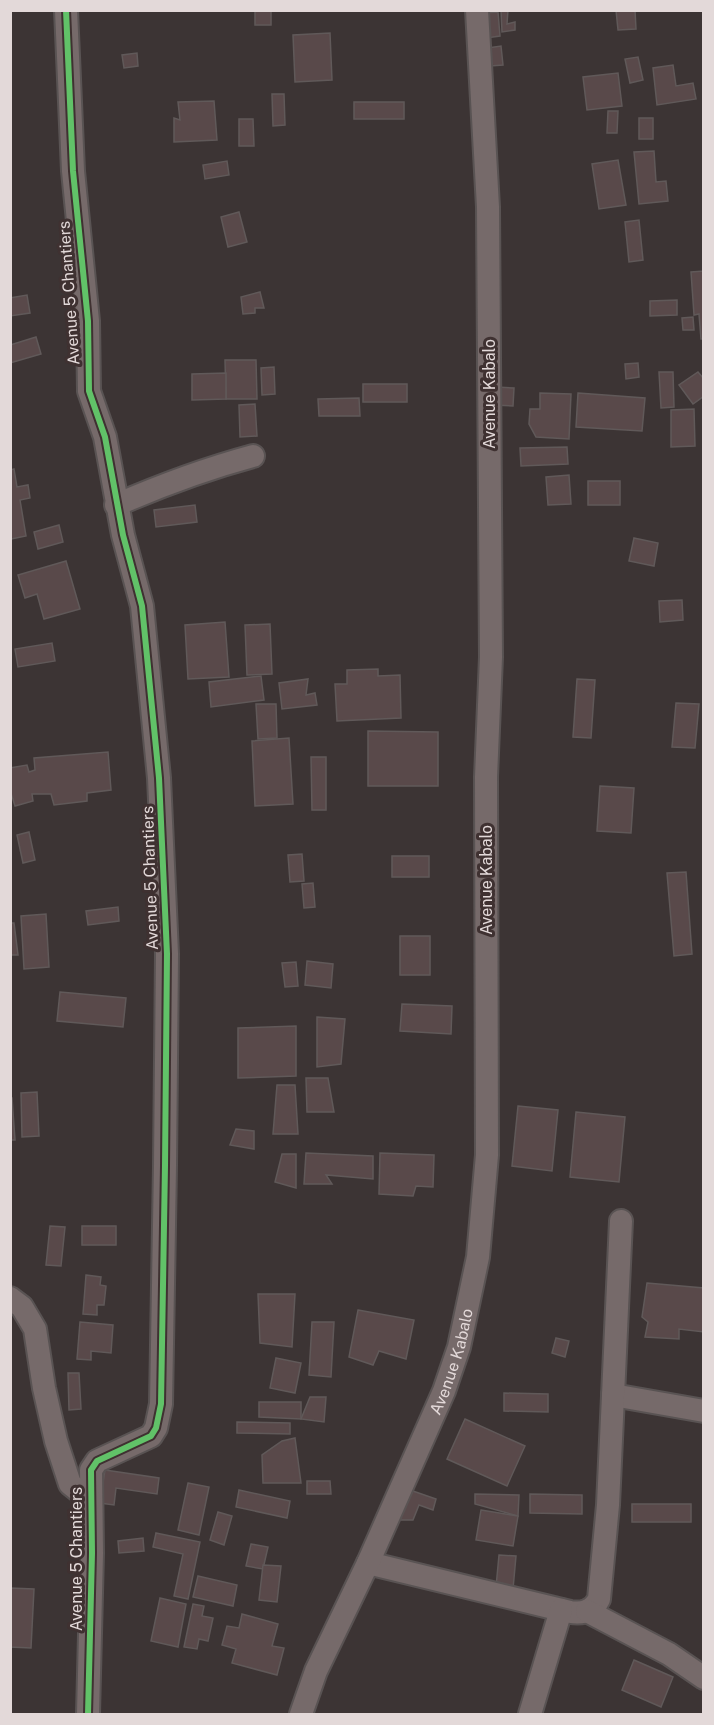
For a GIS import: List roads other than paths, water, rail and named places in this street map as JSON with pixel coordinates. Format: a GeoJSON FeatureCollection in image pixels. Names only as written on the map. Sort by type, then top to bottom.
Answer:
{"type":"FeatureCollection","features":[{"type":"Feature","properties":{"kind":"street","name":"Avenue 5 Chantiers"},"geometry":{"type":"LineString","coordinates":[[66,10],[73,171],[88,321],[89,391],[105,437],[116,505],[142,606],[159,778],[166,954],[162,1381],[156,1428],[151,1436],[97,1461],[91,1470],[92,1553],[88,1714]]}},
{"type":"Feature","properties":{"kind":"street","name":"Avenue Kabalo"},"geometry":{"type":"LineString","coordinates":[[301,1714],[316,1671],[432,1421],[459,1347],[478,1257],[487,1155],[486,777],[491,657],[488,219],[477,10]]}},
{"type":"Feature","properties":{"kind":"street"},"geometry":{"type":"LineString","coordinates":[[116,505],[160,485],[207,468],[253,456]]}},
{"type":"Feature","properties":{"kind":"street"},"geometry":{"type":"LineString","coordinates":[[368,1563],[561,1610],[576,1613],[593,1609],[599,1599],[608,1505],[621,1221]]}},
{"type":"Feature","properties":{"kind":"street"},"geometry":{"type":"LineString","coordinates":[[10,1299],[22,1307],[36,1329],[44,1388],[56,1441],[70,1484],[90,1500]]}},
{"type":"Feature","properties":{"kind":"street"},"geometry":{"type":"LineString","coordinates":[[613,1395],[704,1411]]}},
{"type":"Feature","properties":{"kind":"street"},"geometry":{"type":"LineString","coordinates":[[530,1714],[561,1610]]}},
{"type":"Feature","properties":{"kind":"street"},"geometry":{"type":"LineString","coordinates":[[587,1611],[669,1654],[704,1678]]}}]}
